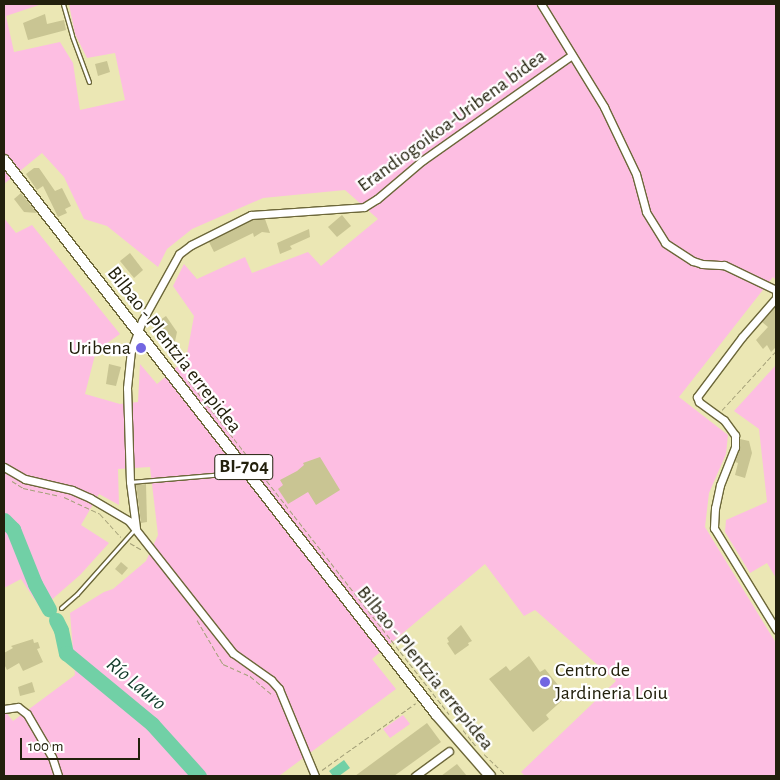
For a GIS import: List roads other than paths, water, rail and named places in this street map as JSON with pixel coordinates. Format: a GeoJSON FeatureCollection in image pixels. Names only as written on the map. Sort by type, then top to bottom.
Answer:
{"type":"FeatureCollection","features":[{"type":"Feature","properties":{"kind":"main road","name":"Bilbao - Plentzia errepidea"},"geometry":{"type":"LineString","coordinates":[[4,160],[436,714],[488,774]]}},
{"type":"Feature","properties":{"kind":"street"},"geometry":{"type":"LineString","coordinates":[[541,4],[608,116],[636,174],[646,212],[665,243],[693,262],[724,265],[776,290],[776,297],[742,337],[697,397],[699,402],[718,415],[734,435],[735,447],[720,485],[713,520],[714,528],[776,629]]}},
{"type":"Feature","properties":{"kind":"street","name":"Erandiogoikoa-Uribena bidea"},"geometry":{"type":"LineString","coordinates":[[136,528],[130,482],[127,388],[131,351],[138,332],[179,254],[191,244],[251,215],[364,206],[376,199],[446,144],[572,55]]}},
{"type":"Feature","properties":{"kind":"street"},"geometry":{"type":"LineString","coordinates":[[4,467],[25,479],[72,490],[90,498],[129,521],[233,653],[271,680],[279,689],[315,776]]}},
{"type":"Feature","properties":{"kind":"street"},"geometry":{"type":"LineString","coordinates":[[4,709],[18,707],[27,714],[52,757],[58,776]]}},
{"type":"Feature","properties":{"kind":"street"},"geometry":{"type":"LineString","coordinates":[[415,776],[449,751]]}},
{"type":"Feature","properties":{"kind":"lane"},"geometry":{"type":"LineString","coordinates":[[63,4],[72,36],[89,82]]}},
{"type":"Feature","properties":{"kind":"lane"},"geometry":{"type":"LineString","coordinates":[[130,482],[236,473],[244,468]]}},
{"type":"Feature","properties":{"kind":"lane"},"geometry":{"type":"LineString","coordinates":[[61,608],[136,528]]}},
{"type":"Feature","properties":{"kind":"waterway","name":"Río Lauro"},"geometry":{"type":"LineString","coordinates":[[4,520],[13,529],[35,584],[49,609]]}},
{"type":"Feature","properties":{"kind":"waterway","name":"Río Lauro"},"geometry":{"type":"LineString","coordinates":[[56,620],[61,630],[66,653],[152,724],[199,776]]}},
{"type":"Feature","properties":{"kind":"place","name":"Uribena"},"geometry":{"type":"Point","coordinates":[141,348]}},
{"type":"Feature","properties":{"kind":"place","name":"Centro de Jardineria Loiu"},"geometry":{"type":"Point","coordinates":[545,682]}}]}
